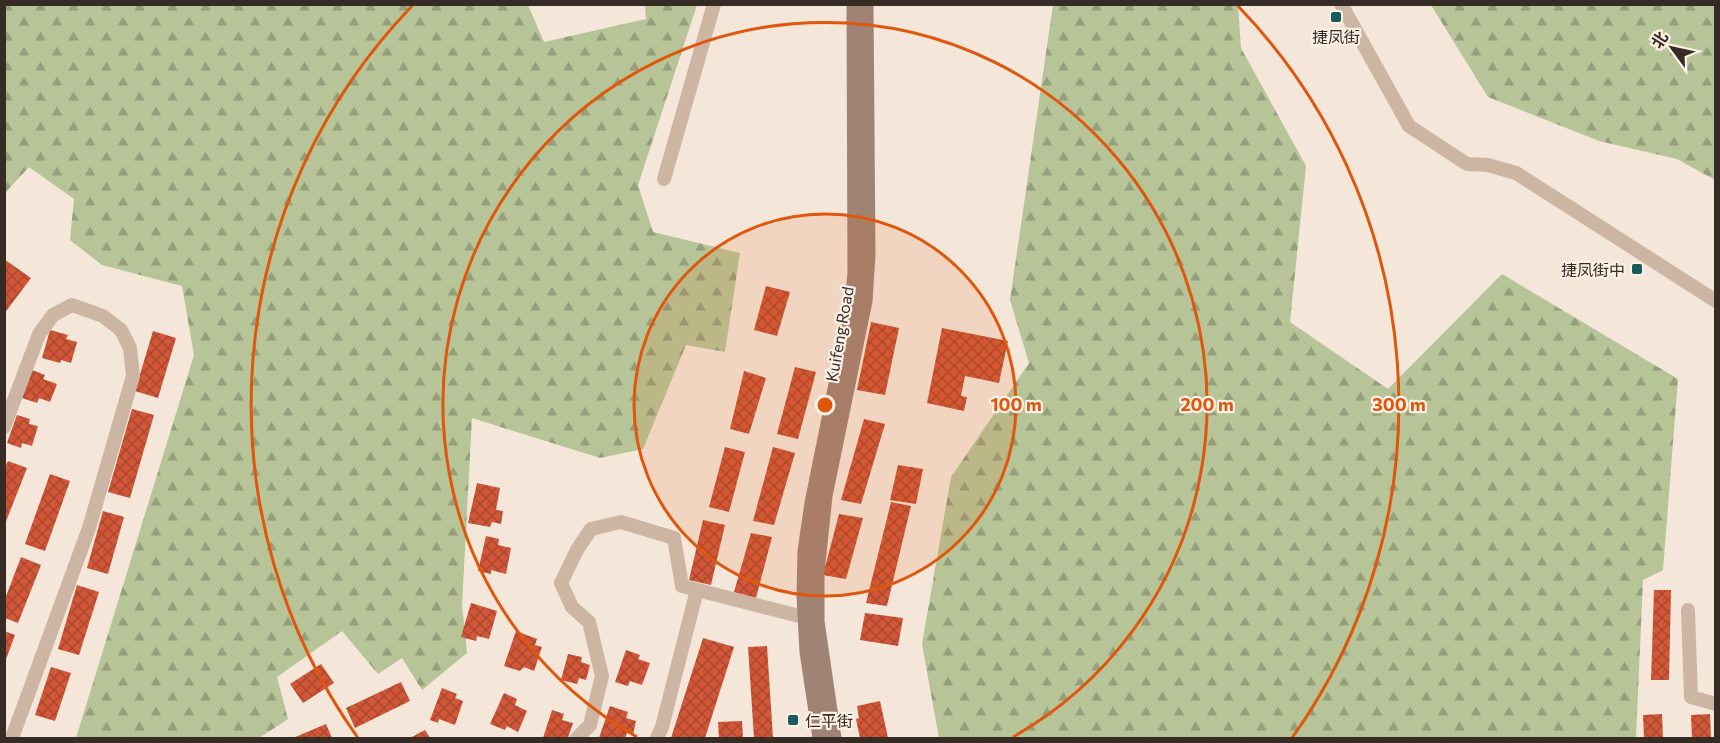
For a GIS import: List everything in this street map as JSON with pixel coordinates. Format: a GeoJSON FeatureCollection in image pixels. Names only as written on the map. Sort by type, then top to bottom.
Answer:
{"type":"FeatureCollection","features":[{"type":"Feature","properties":{"kind":"main road","name":"Kuifeng Road"},"geometry":{"type":"LineString","coordinates":[[834,738],[811,619],[804,596],[805,552],[812,503],[852,304],[855,273],[854,4]]}},
{"type":"Feature","properties":{"kind":"main road","name":"Kuifeng Road"},"geometry":{"type":"LineString","coordinates":[[820,738],[807,652],[825,496],[865,301],[867,255],[866,4]]}},
{"type":"Feature","properties":{"kind":"street"},"geometry":{"type":"LineString","coordinates":[[664,178],[714,4]]}},
{"type":"Feature","properties":{"kind":"street"},"geometry":{"type":"LineString","coordinates":[[1341,4],[1409,126],[1467,164],[1488,165],[1516,173],[1716,301]]}},
{"type":"Feature","properties":{"kind":"street"},"geometry":{"type":"LineString","coordinates":[[4,427],[39,334],[53,315],[72,305],[103,316],[121,330],[130,348],[133,375],[89,528],[12,738]]}},
{"type":"Feature","properties":{"kind":"street"},"geometry":{"type":"LineString","coordinates":[[577,738],[590,725],[602,676],[589,622],[572,607],[561,583],[577,550],[591,529],[621,522],[674,538],[682,586],[811,619]]}},
{"type":"Feature","properties":{"kind":"street"},"geometry":{"type":"LineString","coordinates":[[657,738],[662,727],[697,590]]}},
{"type":"Feature","properties":{"kind":"street"},"geometry":{"type":"LineString","coordinates":[[1688,610],[1691,697],[1716,704]]}},
{"type":"Feature","properties":{"kind":"green space"},"geometry":{"type":"Polygon","coordinates":[[[5,5],[528,5],[544,42],[646,19],[645,5],[697,5],[638,185],[653,232],[740,253],[725,352],[686,345],[643,449],[600,458],[472,418],[462,605],[467,653],[422,690],[402,658],[378,674],[342,631],[277,677],[288,719],[259,738],[76,738],[194,355],[182,286],[102,265],[70,240],[74,199],[29,167],[5,193],[5,5]]]}},
{"type":"Feature","properties":{"kind":"green space"},"geometry":{"type":"Polygon","coordinates":[[[1053,5],[1238,5],[1241,48],[1306,166],[1290,322],[1388,389],[1502,274],[1678,379],[1663,570],[1643,580],[1636,738],[939,738],[922,644],[951,477],[1029,363],[1010,300],[1053,5]]]}},
{"type":"Feature","properties":{"kind":"green space"},"geometry":{"type":"Polygon","coordinates":[[[1431,5],[1715,5],[1715,180],[1677,159],[1599,141],[1488,97],[1431,5]]]}},
{"type":"Feature","properties":{"kind":"building"},"geometry":{"type":"Polygon","coordinates":[[[4,259],[31,278],[4,314],[4,259]]]}},
{"type":"Feature","properties":{"kind":"building"},"geometry":{"type":"Polygon","coordinates":[[[766,286],[790,292],[777,336],[754,330],[766,286]]]}},
{"type":"Feature","properties":{"kind":"building"},"geometry":{"type":"Polygon","coordinates":[[[871,322],[899,328],[885,395],[857,390],[871,322]]]}},
{"type":"Feature","properties":{"kind":"building"},"geometry":{"type":"Polygon","coordinates":[[[942,328],[1008,341],[999,383],[965,376],[961,396],[967,397],[964,411],[927,403],[942,328]]]}},
{"type":"Feature","properties":{"kind":"building"},"geometry":{"type":"Polygon","coordinates":[[[50,330],[68,335],[66,339],[77,342],[71,363],[61,360],[60,363],[42,358],[50,330]]]}},
{"type":"Feature","properties":{"kind":"building"},"geometry":{"type":"Polygon","coordinates":[[[153,331],[176,338],[158,398],[135,391],[153,331]]]}},
{"type":"Feature","properties":{"kind":"building"},"geometry":{"type":"Polygon","coordinates":[[[795,367],[816,372],[798,439],[777,434],[795,367]]]}},
{"type":"Feature","properties":{"kind":"building"},"geometry":{"type":"Polygon","coordinates":[[[32,370],[45,375],[43,379],[57,384],[50,402],[39,398],[37,403],[22,398],[32,370]]]}},
{"type":"Feature","properties":{"kind":"building"},"geometry":{"type":"Polygon","coordinates":[[[744,371],[766,378],[749,434],[730,429],[744,371]]]}},
{"type":"Feature","properties":{"kind":"building"},"geometry":{"type":"Polygon","coordinates":[[[132,409],[154,415],[130,498],[108,492],[132,409]]]}},
{"type":"Feature","properties":{"kind":"building"},"geometry":{"type":"Polygon","coordinates":[[[17,415],[30,419],[29,424],[38,426],[32,446],[22,443],[21,448],[7,443],[17,415]]]}},
{"type":"Feature","properties":{"kind":"building"},"geometry":{"type":"Polygon","coordinates":[[[864,419],[885,424],[861,504],[841,500],[864,419]]]}},
{"type":"Feature","properties":{"kind":"building"},"geometry":{"type":"Polygon","coordinates":[[[725,447],[745,452],[729,512],[709,507],[725,447]]]}},
{"type":"Feature","properties":{"kind":"building"},"geometry":{"type":"Polygon","coordinates":[[[773,447],[795,453],[774,525],[753,521],[773,447]]]}},
{"type":"Feature","properties":{"kind":"building"},"geometry":{"type":"Polygon","coordinates":[[[8,461],[27,468],[5,524],[4,470],[8,461]]]}},
{"type":"Feature","properties":{"kind":"building"},"geometry":{"type":"Polygon","coordinates":[[[898,465],[923,469],[916,504],[890,500],[898,465]]]}},
{"type":"Feature","properties":{"kind":"building"},"geometry":{"type":"Polygon","coordinates":[[[50,474],[70,481],[45,551],[25,544],[50,474]]]}},
{"type":"Feature","properties":{"kind":"building"},"geometry":{"type":"Polygon","coordinates":[[[477,483],[500,488],[496,510],[503,511],[501,524],[492,522],[490,527],[468,523],[477,483]]]}},
{"type":"Feature","properties":{"kind":"building"},"geometry":{"type":"Polygon","coordinates":[[[891,502],[911,506],[887,606],[866,603],[891,502]]]}},
{"type":"Feature","properties":{"kind":"building"},"geometry":{"type":"Polygon","coordinates":[[[103,511],[124,517],[108,574],[87,568],[103,511]]]}},
{"type":"Feature","properties":{"kind":"building"},"geometry":{"type":"Polygon","coordinates":[[[839,514],[863,518],[846,579],[823,575],[839,514]]]}},
{"type":"Feature","properties":{"kind":"building"},"geometry":{"type":"Polygon","coordinates":[[[703,520],[725,525],[711,585],[689,580],[703,520]]]}},
{"type":"Feature","properties":{"kind":"building"},"geometry":{"type":"Polygon","coordinates":[[[751,533],[772,537],[756,598],[734,592],[751,533]]]}},
{"type":"Feature","properties":{"kind":"building"},"geometry":{"type":"Polygon","coordinates":[[[486,536],[499,539],[498,545],[511,548],[506,574],[491,570],[491,574],[478,571],[486,536]]]}},
{"type":"Feature","properties":{"kind":"building"},"geometry":{"type":"Polygon","coordinates":[[[21,557],[41,565],[18,623],[5,618],[5,599],[21,557]]]}},
{"type":"Feature","properties":{"kind":"building"},"geometry":{"type":"Polygon","coordinates":[[[77,585],[99,592],[79,655],[58,649],[77,585]]]}},
{"type":"Feature","properties":{"kind":"building"},"geometry":{"type":"Polygon","coordinates":[[[1654,590],[1671,590],[1669,680],[1651,680],[1654,590]]]}},
{"type":"Feature","properties":{"kind":"building"},"geometry":{"type":"Polygon","coordinates":[[[471,603],[497,611],[489,639],[477,636],[476,641],[461,637],[471,603]]]}},
{"type":"Feature","properties":{"kind":"building"},"geometry":{"type":"Polygon","coordinates":[[[865,613],[903,618],[898,646],[860,640],[865,613]]]}},
{"type":"Feature","properties":{"kind":"building"},"geometry":{"type":"Polygon","coordinates":[[[4,631],[15,635],[5,662],[4,662],[4,631]]]}},
{"type":"Feature","properties":{"kind":"building"},"geometry":{"type":"Polygon","coordinates":[[[516,631],[537,639],[535,645],[542,647],[534,671],[524,667],[520,671],[504,666],[516,631]]]}},
{"type":"Feature","properties":{"kind":"building"},"geometry":{"type":"Polygon","coordinates":[[[703,638],[734,647],[705,738],[671,738],[703,638]]]}},
{"type":"Feature","properties":{"kind":"building"},"geometry":{"type":"Polygon","coordinates":[[[767,646],[773,738],[754,738],[748,647],[767,646]]]}},
{"type":"Feature","properties":{"kind":"building"},"geometry":{"type":"Polygon","coordinates":[[[626,650],[640,655],[638,659],[650,663],[642,685],[630,681],[628,686],[615,682],[626,650]]]}},
{"type":"Feature","properties":{"kind":"building"},"geometry":{"type":"Polygon","coordinates":[[[568,654],[582,657],[581,662],[590,665],[586,680],[579,678],[577,684],[561,680],[568,654]]]}},
{"type":"Feature","properties":{"kind":"building"},"geometry":{"type":"Polygon","coordinates":[[[321,664],[334,683],[303,703],[290,684],[321,664]]]}},
{"type":"Feature","properties":{"kind":"building"},"geometry":{"type":"Polygon","coordinates":[[[51,667],[71,673],[55,721],[35,715],[51,667]]]}},
{"type":"Feature","properties":{"kind":"building"},"geometry":{"type":"Polygon","coordinates":[[[401,682],[410,701],[355,728],[346,708],[401,682]]]}},
{"type":"Feature","properties":{"kind":"building"},"geometry":{"type":"Polygon","coordinates":[[[442,688],[457,694],[455,698],[463,701],[455,725],[439,719],[438,723],[430,720],[442,688]]]}},
{"type":"Feature","properties":{"kind":"building"},"geometry":{"type":"Polygon","coordinates":[[[504,693],[517,699],[515,705],[527,711],[518,732],[507,726],[505,730],[490,724],[504,693]]]}},
{"type":"Feature","properties":{"kind":"building"},"geometry":{"type":"Polygon","coordinates":[[[880,701],[888,738],[860,738],[856,719],[859,718],[857,706],[880,701]]]}},
{"type":"Feature","properties":{"kind":"building"},"geometry":{"type":"Polygon","coordinates":[[[610,706],[628,712],[626,718],[636,721],[633,735],[627,733],[625,738],[599,738],[610,706]]]}},
{"type":"Feature","properties":{"kind":"building"},"geometry":{"type":"Polygon","coordinates":[[[552,710],[564,714],[562,720],[573,723],[568,738],[543,738],[552,710]]]}},
{"type":"Feature","properties":{"kind":"building"},"geometry":{"type":"Polygon","coordinates":[[[1662,714],[1663,738],[1644,738],[1643,715],[1662,714]]]}},
{"type":"Feature","properties":{"kind":"building"},"geometry":{"type":"Polygon","coordinates":[[[1710,714],[1711,738],[1692,738],[1691,715],[1710,714]]]}},
{"type":"Feature","properties":{"kind":"building"},"geometry":{"type":"Polygon","coordinates":[[[742,721],[743,738],[719,738],[718,722],[742,721]]]}},
{"type":"Feature","properties":{"kind":"building"},"geometry":{"type":"Polygon","coordinates":[[[326,724],[332,738],[293,738],[326,724]]]}},
{"type":"Feature","properties":{"kind":"building"},"geometry":{"type":"Polygon","coordinates":[[[425,730],[430,738],[410,738],[425,730]]]}},
{"type":"Feature","properties":{"kind":"place","name":"捷凤街"},"geometry":{"type":"Point","coordinates":[1336,17]}},
{"type":"Feature","properties":{"kind":"place","name":"捷凤街中"},"geometry":{"type":"Point","coordinates":[1637,269]}},
{"type":"Feature","properties":{"kind":"place","name":"仁平街"},"geometry":{"type":"Point","coordinates":[793,720]}}]}
